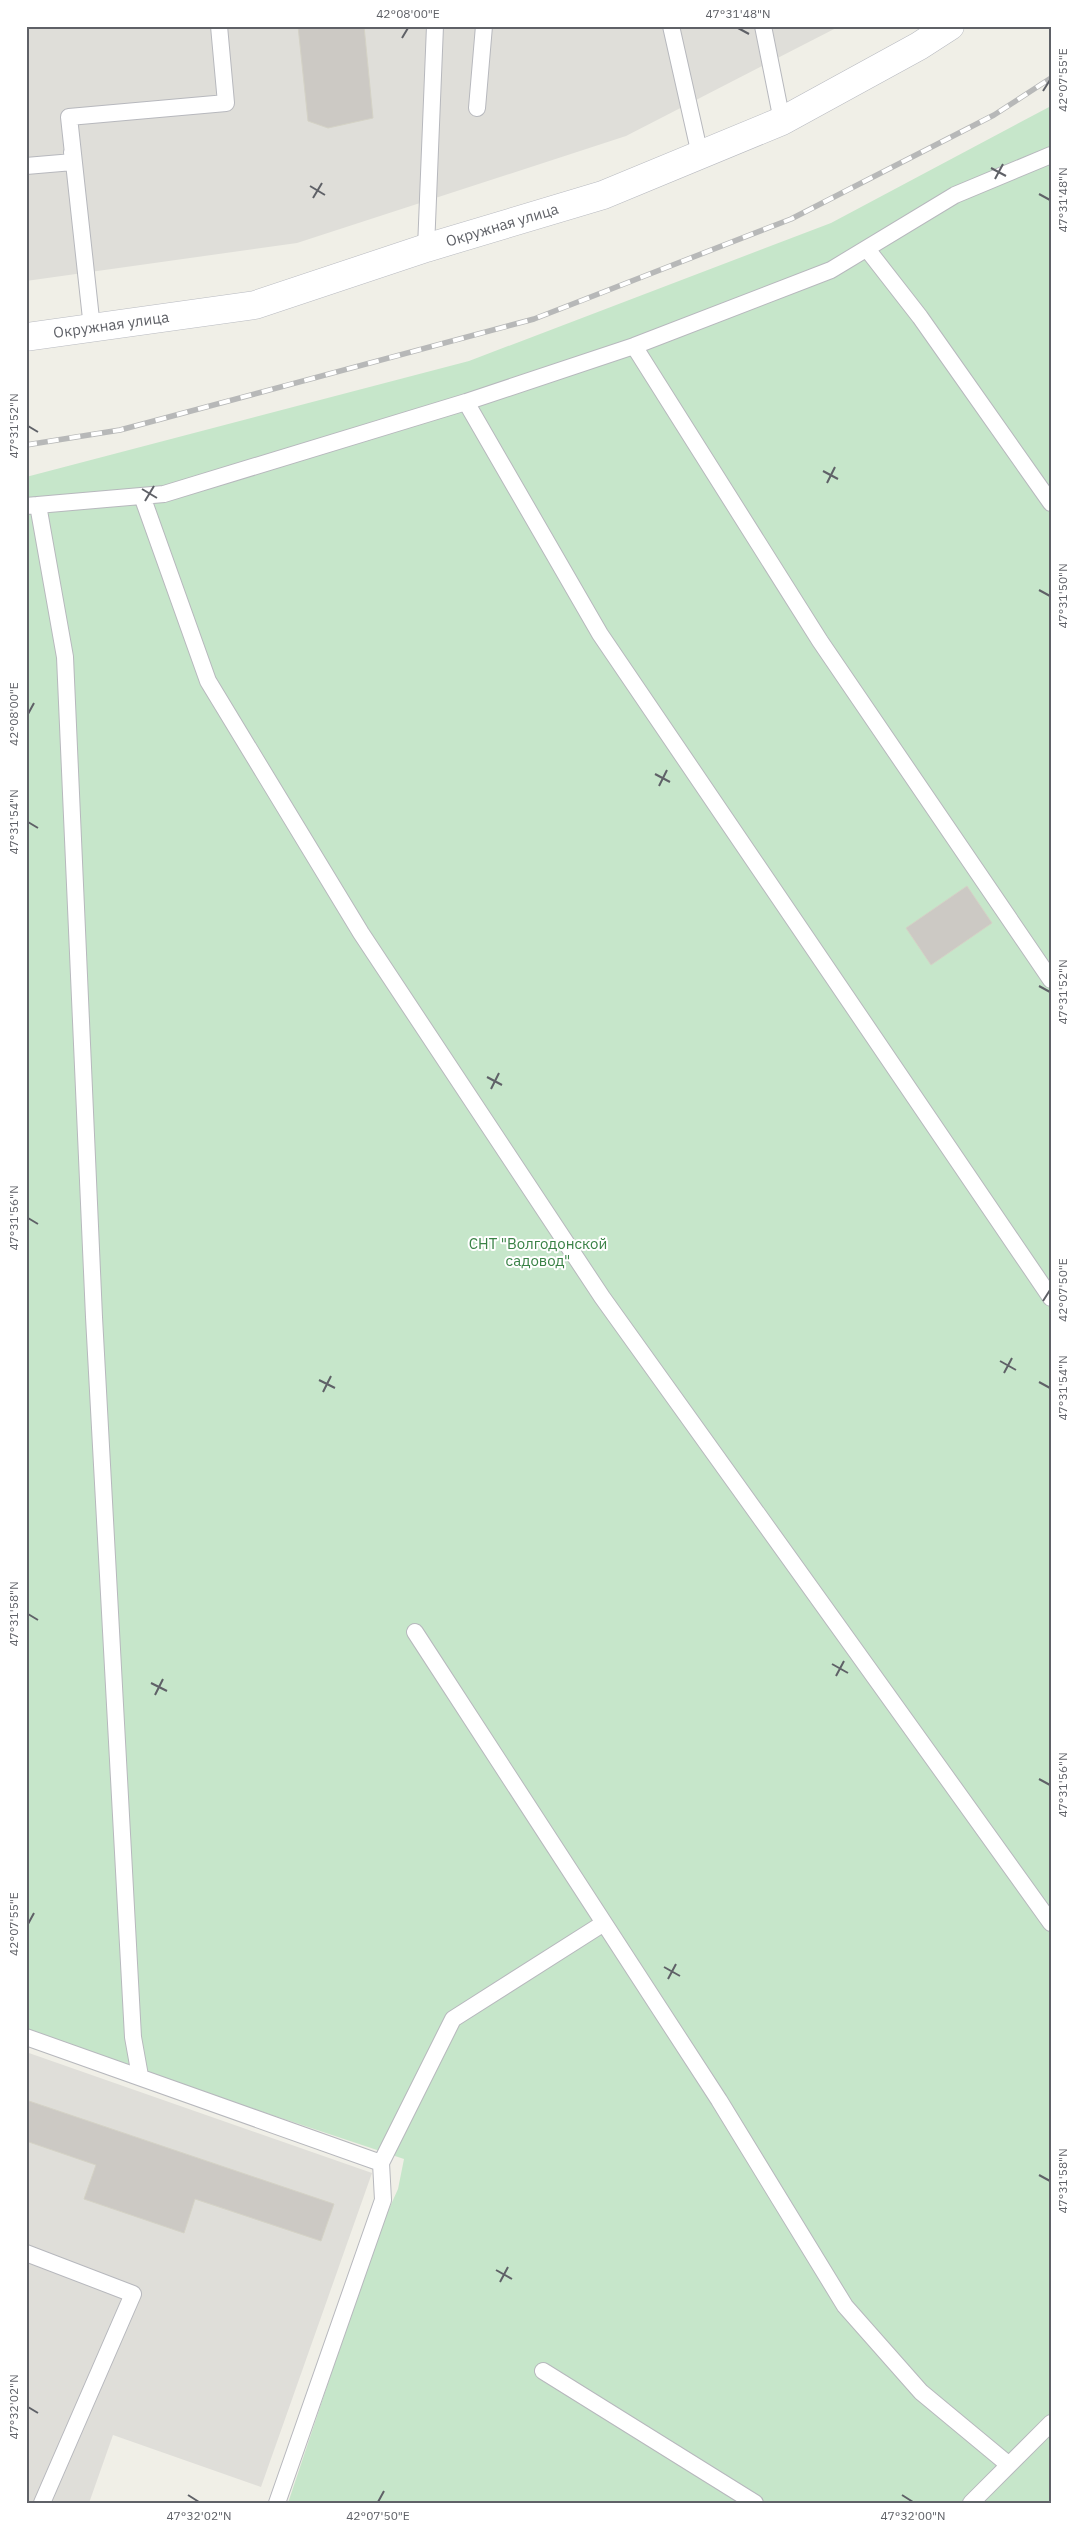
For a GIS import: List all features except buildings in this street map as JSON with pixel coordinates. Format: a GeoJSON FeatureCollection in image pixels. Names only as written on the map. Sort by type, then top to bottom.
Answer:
{"type":"FeatureCollection","features":[{"type":"Feature","properties":{"kind":"main road","name":"Окружная улица"},"geometry":{"type":"LineString","coordinates":[[26,337],[255,305],[426,248],[603,195],[782,121],[919,46],[950,26]]}},
{"type":"Feature","properties":{"kind":"lane"},"geometry":{"type":"LineString","coordinates":[[69,117],[226,103],[219,26]]}},
{"type":"Feature","properties":{"kind":"lane"},"geometry":{"type":"LineString","coordinates":[[426,248],[434,26]]}},
{"type":"Feature","properties":{"kind":"lane"},"geometry":{"type":"LineString","coordinates":[[478,108],[484,26]]}},
{"type":"Feature","properties":{"kind":"lane"},"geometry":{"type":"LineString","coordinates":[[671,26],[700,155]]}},
{"type":"Feature","properties":{"kind":"lane"},"geometry":{"type":"LineString","coordinates":[[763,26],[782,121]]}},
{"type":"Feature","properties":{"kind":"lane"},"geometry":{"type":"LineString","coordinates":[[26,166],[73,162],[69,117]]}},
{"type":"Feature","properties":{"kind":"lane"},"geometry":{"type":"LineString","coordinates":[[69,117],[92,328]]}},
{"type":"Feature","properties":{"kind":"lane"},"geometry":{"type":"LineString","coordinates":[[140,2076],[133,2037],[94,1317],[65,657],[32,505],[164,494],[466,402],[634,346],[832,270],[955,195],[1051,155]]}},
{"type":"Feature","properties":{"kind":"lane"},"geometry":{"type":"LineString","coordinates":[[867,249],[920,316],[1051,503]]}},
{"type":"Feature","properties":{"kind":"lane"},"geometry":{"type":"LineString","coordinates":[[634,346],[820,641],[1051,980]]}},
{"type":"Feature","properties":{"kind":"lane"},"geometry":{"type":"LineString","coordinates":[[466,402],[600,634],[1051,1298]]}},
{"type":"Feature","properties":{"kind":"lane"},"geometry":{"type":"LineString","coordinates":[[142,496],[208,680],[361,933],[602,1297],[1051,1923]]}},
{"type":"Feature","properties":{"kind":"lane"},"geometry":{"type":"LineString","coordinates":[[415,1632],[719,2100],[845,2306],[921,2392],[1009,2465]]}},
{"type":"Feature","properties":{"kind":"lane"},"geometry":{"type":"LineString","coordinates":[[277,2503],[383,2200],[381,2163],[453,2019],[604,1924]]}},
{"type":"Feature","properties":{"kind":"lane"},"geometry":{"type":"LineString","coordinates":[[26,2037],[381,2163]]}},
{"type":"Feature","properties":{"kind":"lane"},"geometry":{"type":"LineString","coordinates":[[26,2254],[134,2294],[42,2503]]}},
{"type":"Feature","properties":{"kind":"lane"},"geometry":{"type":"LineString","coordinates":[[543,2372],[755,2503]]}},
{"type":"Feature","properties":{"kind":"lane"},"geometry":{"type":"LineString","coordinates":[[971,2503],[1051,2423]]}},
{"type":"Feature","properties":{"kind":"shaded area"},"geometry":{"type":"Polygon","coordinates":[[[26,26],[840,26],[626,136],[297,243],[26,281],[26,26]]]}},
{"type":"Feature","properties":{"kind":"shaded area"},"geometry":{"type":"Polygon","coordinates":[[[26,2052],[372,2173],[261,2487],[113,2435],[89,2503],[26,2503],[26,2052]]]}},
{"type":"Feature","properties":{"kind":"green space","name":"СНТ \"Волгодонской садовод\""},"geometry":{"type":"Polygon","coordinates":[[[1051,106],[1051,2503],[288,2503],[379,2231],[398,2189],[404,2159],[161,2078],[26,2028],[26,477],[469,361],[831,223],[1051,106]]]}},
{"type":"Feature","properties":{"kind":"railway"},"geometry":{"type":"LineString","coordinates":[[26,445],[120,430],[534,319],[791,219],[994,115],[1051,78]]}}]}
